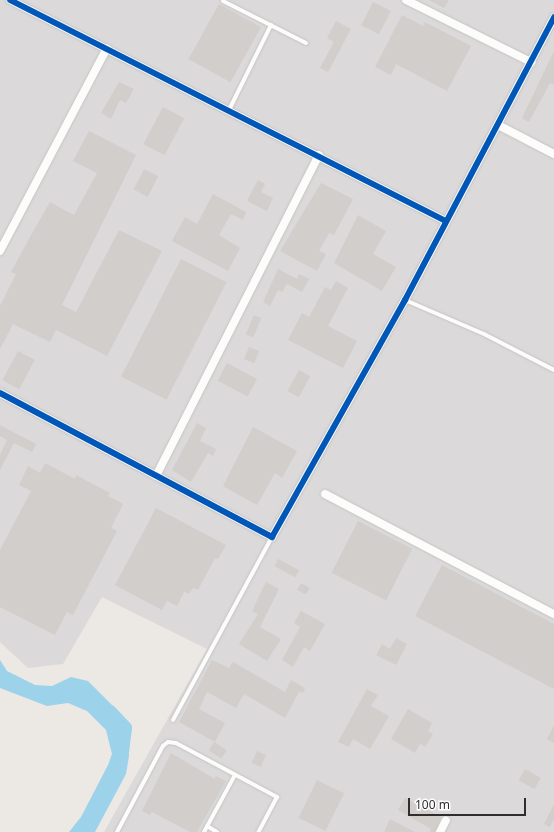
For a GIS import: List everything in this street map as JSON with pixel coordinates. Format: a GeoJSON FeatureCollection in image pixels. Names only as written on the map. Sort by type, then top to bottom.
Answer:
{"type":"FeatureCollection","features":[{"type":"Feature","properties":{"kind":"street"},"geometry":{"type":"LineString","coordinates":[[10,0],[319,154],[445,221]]}},
{"type":"Feature","properties":{"kind":"street"},"geometry":{"type":"LineString","coordinates":[[406,0],[531,62]]}},
{"type":"Feature","properties":{"kind":"street"},"geometry":{"type":"LineString","coordinates":[[0,393],[272,537],[405,300],[445,221],[498,125],[554,17]]}},
{"type":"Feature","properties":{"kind":"street"},"geometry":{"type":"LineString","coordinates":[[0,251],[107,48]]}},
{"type":"Feature","properties":{"kind":"street"},"geometry":{"type":"LineString","coordinates":[[498,125],[554,154]]}},
{"type":"Feature","properties":{"kind":"street"},"geometry":{"type":"LineString","coordinates":[[156,476],[319,154]]}},
{"type":"Feature","properties":{"kind":"street"},"geometry":{"type":"LineString","coordinates":[[325,494],[554,614]]}},
{"type":"Feature","properties":{"kind":"street"},"geometry":{"type":"LineString","coordinates":[[440,832],[446,820]]}},
{"type":"Feature","properties":{"kind":"lane"},"geometry":{"type":"LineString","coordinates":[[223,1],[306,44]]}},
{"type":"Feature","properties":{"kind":"lane"},"geometry":{"type":"LineString","coordinates":[[229,110],[271,25]]}},
{"type":"Feature","properties":{"kind":"lane"},"geometry":{"type":"LineString","coordinates":[[405,300],[484,334],[554,370]]}},
{"type":"Feature","properties":{"kind":"lane"},"geometry":{"type":"LineString","coordinates":[[173,720],[272,537]]}},
{"type":"Feature","properties":{"kind":"lane"},"geometry":{"type":"LineString","coordinates":[[117,832],[163,746],[168,742],[176,743],[277,797],[258,832]]}},
{"type":"Feature","properties":{"kind":"lane"},"geometry":{"type":"LineString","coordinates":[[204,832],[235,775]]}},
{"type":"Feature","properties":{"kind":"lane"},"geometry":{"type":"LineString","coordinates":[[207,826],[217,832]]}},
{"type":"Feature","properties":{"kind":"shaded area"},"geometry":{"type":"Polygon","coordinates":[[[0,0],[554,0],[554,832],[104,832],[207,649],[102,597],[63,664],[28,668],[0,642],[0,0]]]}},
{"type":"Feature","properties":{"kind":"water"},"geometry":{"type":"Polygon","coordinates":[[[0,660],[7,671],[35,685],[52,686],[71,677],[88,681],[116,709],[127,738],[129,756],[126,774],[95,832],[69,832],[81,817],[108,765],[112,754],[106,730],[87,711],[68,703],[47,706],[0,688],[0,660]]]}},
{"type":"Feature","properties":{"kind":"building"},"geometry":{"type":"Polygon","coordinates":[[[429,0],[449,0],[444,8],[429,0]]]}},
{"type":"Feature","properties":{"kind":"building"},"geometry":{"type":"Polygon","coordinates":[[[373,2],[391,11],[379,34],[361,25],[373,2]]]}},
{"type":"Feature","properties":{"kind":"building"},"geometry":{"type":"Polygon","coordinates":[[[219,4],[261,27],[230,82],[188,59],[219,4]]]}},
{"type":"Feature","properties":{"kind":"building"},"geometry":{"type":"Polygon","coordinates":[[[402,15],[423,26],[425,22],[471,46],[447,91],[396,64],[391,75],[375,67],[402,15]]]}},
{"type":"Feature","properties":{"kind":"building"},"geometry":{"type":"Polygon","coordinates":[[[336,21],[351,29],[328,72],[320,68],[334,42],[327,38],[336,21]]]}},
{"type":"Feature","properties":{"kind":"building"},"geometry":{"type":"Polygon","coordinates":[[[554,51],[554,85],[550,83],[529,122],[522,118],[554,51]]]}},
{"type":"Feature","properties":{"kind":"building"},"geometry":{"type":"Polygon","coordinates":[[[119,82],[134,89],[126,103],[120,100],[111,119],[101,113],[119,82]]]}},
{"type":"Feature","properties":{"kind":"building"},"geometry":{"type":"Polygon","coordinates":[[[163,107],[184,118],[164,155],[143,144],[163,107]]]}},
{"type":"Feature","properties":{"kind":"building"},"geometry":{"type":"Polygon","coordinates":[[[89,131],[136,155],[62,305],[76,312],[119,230],[162,251],[107,356],[56,330],[50,342],[13,324],[0,349],[0,306],[16,274],[11,272],[30,237],[50,202],[74,215],[97,173],[73,161],[89,131]]]}},
{"type":"Feature","properties":{"kind":"building"},"geometry":{"type":"Polygon","coordinates":[[[144,169],[158,176],[148,197],[134,189],[144,169]]]}},
{"type":"Feature","properties":{"kind":"building"},"geometry":{"type":"Polygon","coordinates":[[[258,180],[265,184],[261,192],[273,198],[267,211],[247,201],[258,180]]]}},
{"type":"Feature","properties":{"kind":"building"},"geometry":{"type":"Polygon","coordinates":[[[321,183],[353,199],[334,235],[329,233],[319,251],[326,254],[317,271],[280,251],[321,183]]]}},
{"type":"Feature","properties":{"kind":"building"},"geometry":{"type":"Polygon","coordinates":[[[213,194],[246,212],[243,220],[231,214],[219,235],[240,248],[228,271],[172,241],[185,217],[197,224],[213,194]]]}},
{"type":"Feature","properties":{"kind":"building"},"geometry":{"type":"Polygon","coordinates":[[[358,215],[386,231],[373,254],[396,267],[382,291],[334,263],[358,215]]]}},
{"type":"Feature","properties":{"kind":"building"},"geometry":{"type":"Polygon","coordinates":[[[181,259],[226,282],[167,400],[121,377],[181,259]]]}},
{"type":"Feature","properties":{"kind":"building"},"geometry":{"type":"Polygon","coordinates":[[[278,269],[297,279],[299,274],[309,279],[302,292],[287,284],[282,292],[278,290],[270,306],[263,302],[278,269]]]}},
{"type":"Feature","properties":{"kind":"building"},"geometry":{"type":"Polygon","coordinates":[[[336,281],[348,288],[328,326],[357,341],[343,368],[288,340],[302,313],[309,317],[325,287],[331,290],[336,281]]]}},
{"type":"Feature","properties":{"kind":"building"},"geometry":{"type":"Polygon","coordinates":[[[254,315],[261,318],[253,337],[246,334],[254,315]]]}},
{"type":"Feature","properties":{"kind":"building"},"geometry":{"type":"Polygon","coordinates":[[[249,347],[259,351],[254,363],[244,359],[249,347]]]}},
{"type":"Feature","properties":{"kind":"building"},"geometry":{"type":"Polygon","coordinates":[[[18,351],[35,360],[19,389],[3,380],[18,351]]]}},
{"type":"Feature","properties":{"kind":"building"},"geometry":{"type":"Polygon","coordinates":[[[227,363],[257,379],[248,397],[218,381],[227,363]]]}},
{"type":"Feature","properties":{"kind":"building"},"geometry":{"type":"Polygon","coordinates":[[[299,370],[310,376],[299,397],[287,391],[299,370]]]}},
{"type":"Feature","properties":{"kind":"building"},"geometry":{"type":"Polygon","coordinates":[[[197,423],[206,428],[200,441],[216,449],[213,456],[208,453],[191,482],[172,470],[197,423]]]}},
{"type":"Feature","properties":{"kind":"building"},"geometry":{"type":"Polygon","coordinates":[[[0,425],[36,444],[32,452],[14,443],[0,470],[0,455],[7,440],[0,436],[0,425]]]}},
{"type":"Feature","properties":{"kind":"building"},"geometry":{"type":"Polygon","coordinates":[[[253,427],[297,451],[282,478],[275,473],[257,505],[223,486],[253,427]]]}},
{"type":"Feature","properties":{"kind":"building"},"geometry":{"type":"Polygon","coordinates":[[[45,463],[75,479],[76,475],[110,493],[108,496],[123,504],[111,528],[117,531],[73,615],[67,612],[55,635],[0,607],[0,550],[31,491],[19,485],[28,466],[40,473],[45,463]]]}},
{"type":"Feature","properties":{"kind":"building"},"geometry":{"type":"Polygon","coordinates":[[[156,508],[226,545],[218,559],[215,558],[198,590],[193,588],[189,594],[184,592],[177,606],[167,601],[162,610],[115,585],[156,508]]]}},
{"type":"Feature","properties":{"kind":"building"},"geometry":{"type":"Polygon","coordinates":[[[358,521],[412,549],[386,600],[332,573],[358,521]]]}},
{"type":"Feature","properties":{"kind":"building"},"geometry":{"type":"Polygon","coordinates":[[[278,559],[299,570],[295,577],[274,566],[278,559]]]}},
{"type":"Feature","properties":{"kind":"building"},"geometry":{"type":"Polygon","coordinates":[[[442,565],[554,624],[554,689],[415,616],[442,565]]]}},
{"type":"Feature","properties":{"kind":"building"},"geometry":{"type":"Polygon","coordinates":[[[266,582],[279,589],[260,627],[281,639],[267,661],[239,644],[258,614],[252,611],[266,582]]]}},
{"type":"Feature","properties":{"kind":"building"},"geometry":{"type":"Polygon","coordinates":[[[301,583],[310,588],[306,595],[297,590],[301,583]]]}},
{"type":"Feature","properties":{"kind":"building"},"geometry":{"type":"Polygon","coordinates":[[[301,611],[325,624],[310,651],[304,647],[293,667],[282,660],[300,627],[294,623],[301,611]]]}},
{"type":"Feature","properties":{"kind":"building"},"geometry":{"type":"Polygon","coordinates":[[[396,638],[407,644],[396,665],[376,655],[382,644],[390,649],[396,638]]]}},
{"type":"Feature","properties":{"kind":"building"},"geometry":{"type":"Polygon","coordinates":[[[212,660],[229,668],[233,662],[285,692],[291,680],[305,688],[303,693],[299,692],[285,718],[244,694],[236,708],[207,692],[199,709],[225,723],[215,742],[179,722],[212,660]]]}},
{"type":"Feature","properties":{"kind":"building"},"geometry":{"type":"Polygon","coordinates":[[[367,689],[378,695],[371,706],[389,716],[370,749],[353,739],[349,747],[338,742],[367,689]]]}},
{"type":"Feature","properties":{"kind":"building"},"geometry":{"type":"Polygon","coordinates":[[[408,709],[432,723],[428,731],[433,734],[425,747],[420,744],[415,753],[391,739],[408,709]]]}},
{"type":"Feature","properties":{"kind":"building"},"geometry":{"type":"Polygon","coordinates":[[[554,725],[554,743],[547,739],[554,725]]]}},
{"type":"Feature","properties":{"kind":"building"},"geometry":{"type":"Polygon","coordinates":[[[214,742],[227,750],[221,758],[209,750],[214,742]]]}},
{"type":"Feature","properties":{"kind":"building"},"geometry":{"type":"Polygon","coordinates":[[[257,751],[266,755],[261,767],[252,763],[257,751]]]}},
{"type":"Feature","properties":{"kind":"building"},"geometry":{"type":"Polygon","coordinates":[[[171,753],[215,779],[216,776],[226,781],[197,832],[190,832],[152,812],[150,815],[142,811],[171,753]]]}},
{"type":"Feature","properties":{"kind":"building"},"geometry":{"type":"Polygon","coordinates":[[[525,769],[541,778],[534,789],[519,780],[525,769]]]}},
{"type":"Feature","properties":{"kind":"building"},"geometry":{"type":"Polygon","coordinates":[[[317,780],[344,793],[326,831],[299,818],[317,780]]]}},
{"type":"Feature","properties":{"kind":"building"},"geometry":{"type":"Polygon","coordinates":[[[405,798],[441,817],[435,832],[430,832],[431,829],[398,810],[405,798]]]}},
{"type":"Feature","properties":{"kind":"building"},"geometry":{"type":"Polygon","coordinates":[[[554,804],[554,819],[550,827],[544,824],[554,804]]]}},
{"type":"Feature","properties":{"kind":"building"},"geometry":{"type":"Polygon","coordinates":[[[390,819],[415,832],[384,832],[390,819]]]}},
{"type":"Feature","properties":{"kind":"waterway"},"geometry":{"type":"LineString","coordinates":[[110,712],[125,728],[122,751]]}},
{"type":"Feature","properties":{"kind":"cycle path"},"geometry":{"type":"LineString","coordinates":[[10,0],[445,221]]}},
{"type":"Feature","properties":{"kind":"cycle path"},"geometry":{"type":"LineString","coordinates":[[0,393],[272,537],[405,300],[554,17]]}}]}
